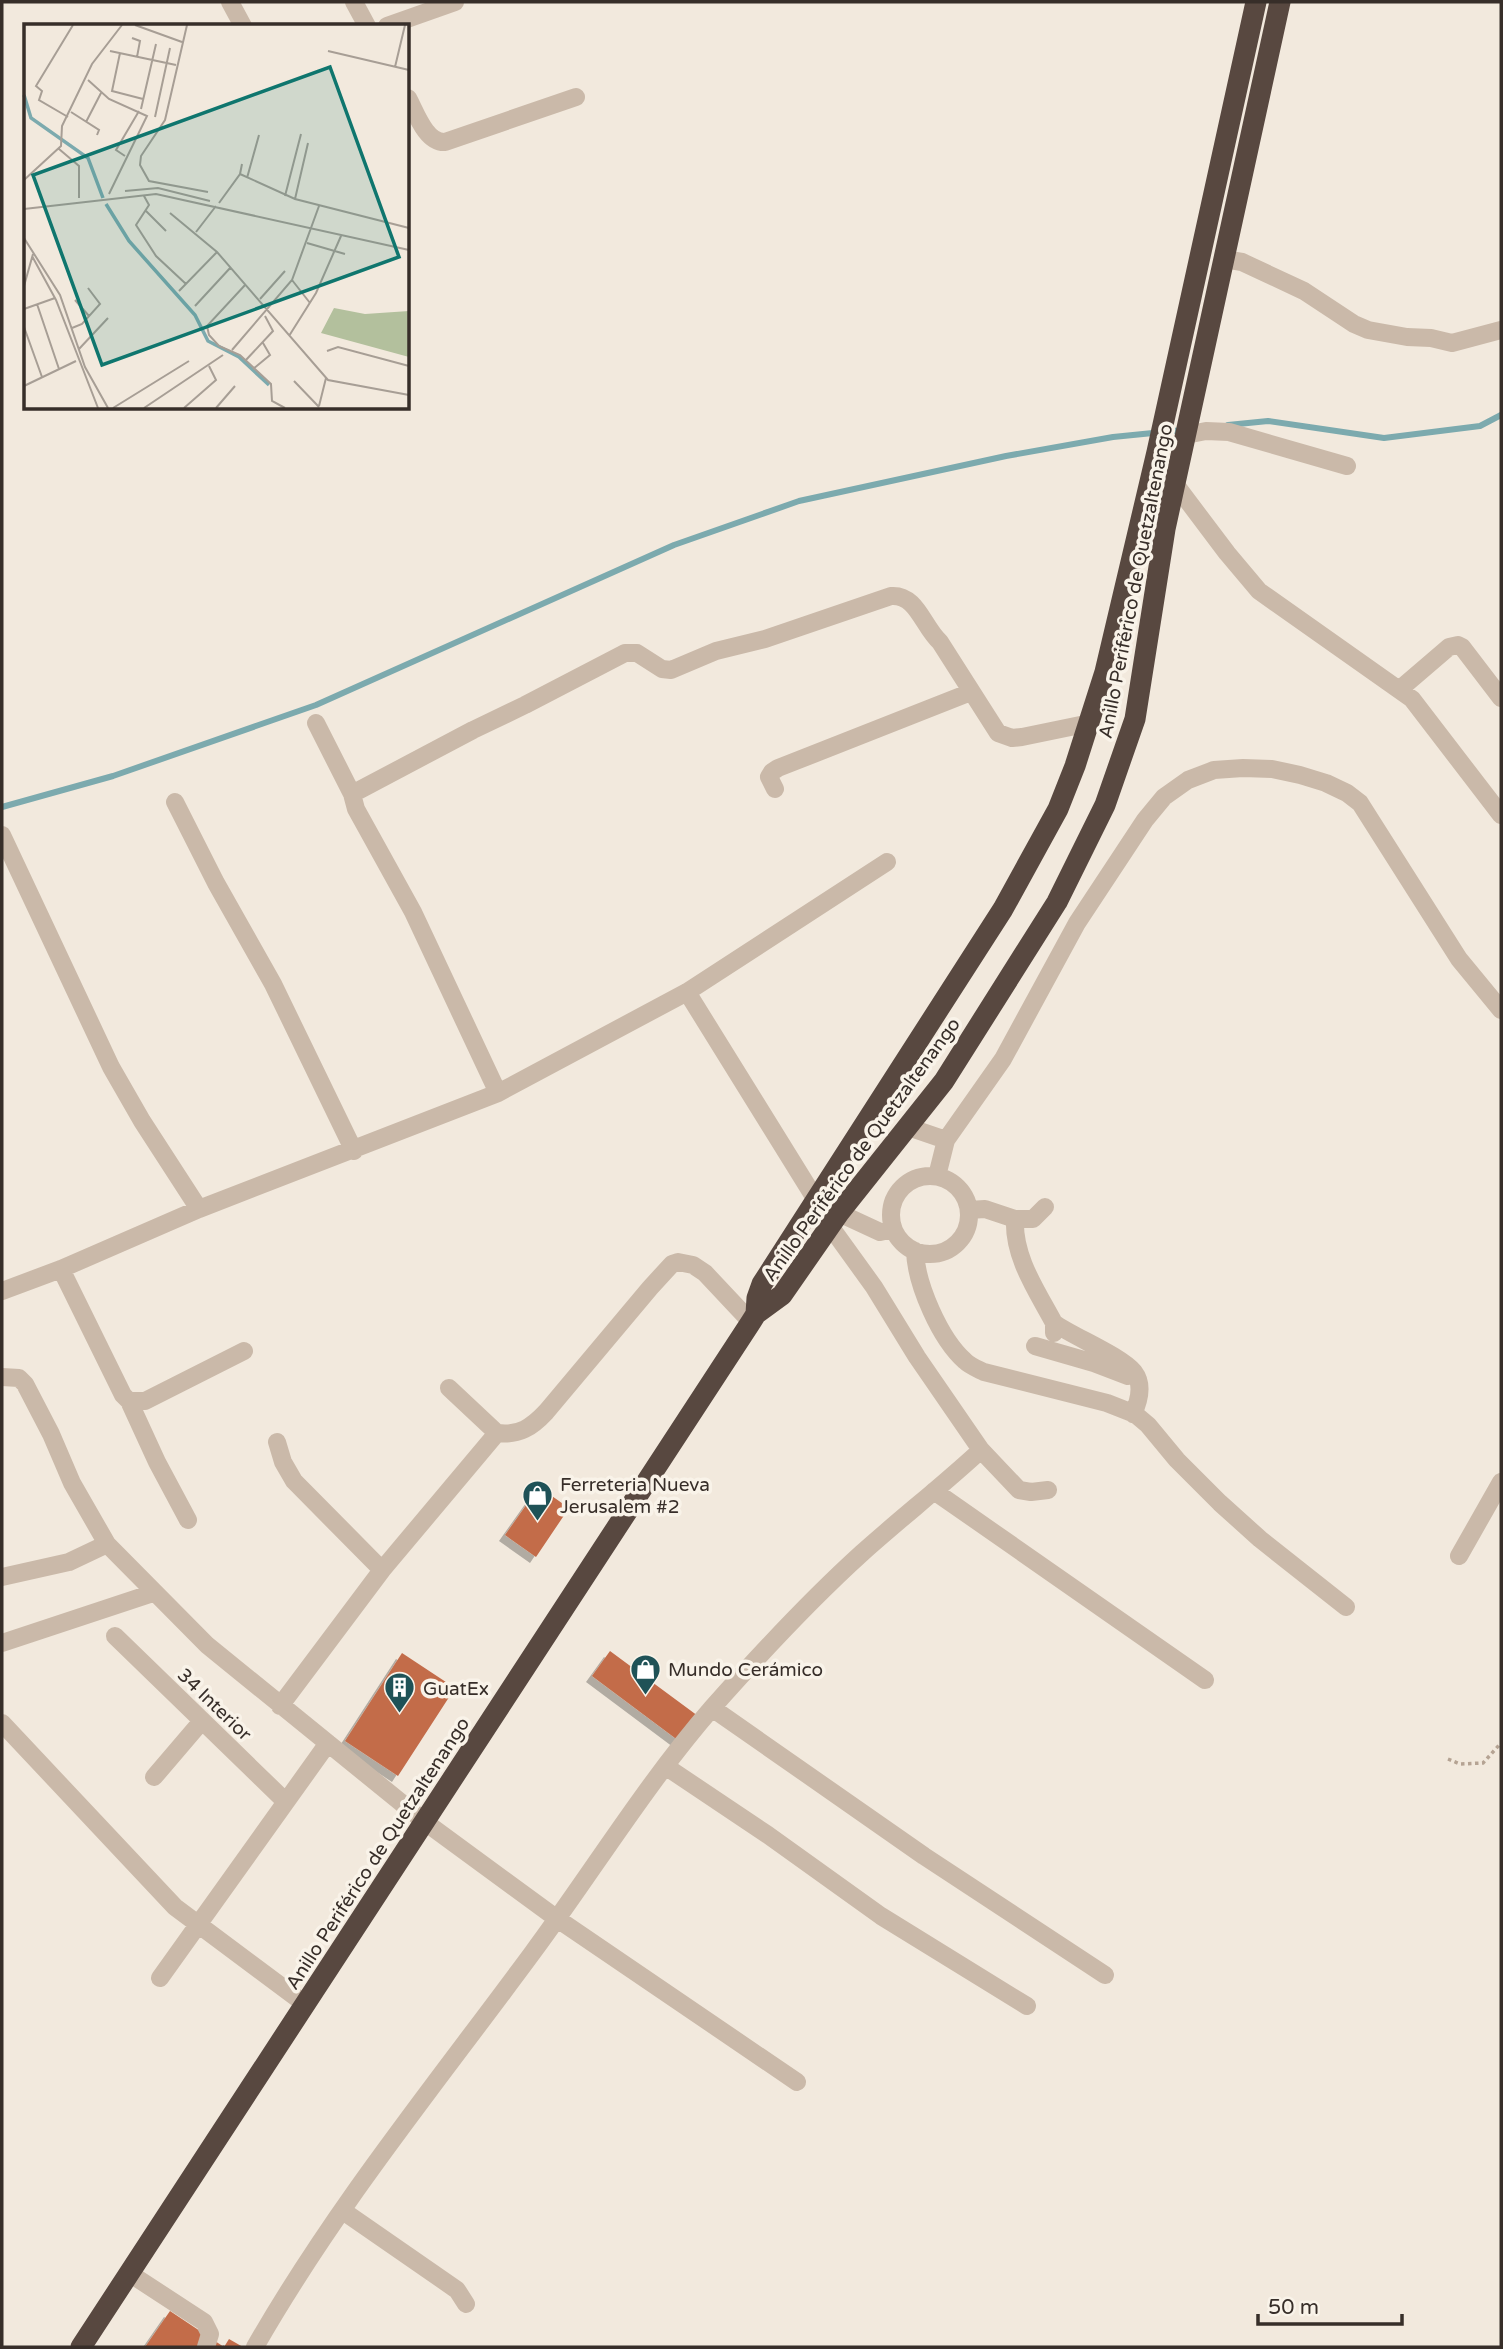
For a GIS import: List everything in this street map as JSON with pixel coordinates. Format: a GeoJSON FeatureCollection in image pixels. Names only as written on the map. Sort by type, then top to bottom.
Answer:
{"type":"FeatureCollection","features":[{"type":"Feature","properties":{"kind":"highway","name":"Anillo Periférico de Quetzaltenango"},"geometry":{"type":"LineString","coordinates":[[754,1318],[762,1284],[913,1053],[1035,855],[1062,799],[1090,723],[1105,672],[1157,452],[1256,2]]}},
{"type":"Feature","properties":{"kind":"highway","name":"Anillo Periférico de Quetzaltenango"},"geometry":{"type":"LineString","coordinates":[[88,2345],[130,2273],[754,1318],[782,1295],[834,1220],[944,1081],[1057,902],[1105,805],[1135,719],[1160,554],[1280,2]]}},
{"type":"Feature","properties":{"kind":"street"},"geometry":{"type":"LineString","coordinates":[[230,2],[242,24]]}},
{"type":"Feature","properties":{"kind":"street"},"geometry":{"type":"LineString","coordinates":[[354,2],[366,24]]}},
{"type":"Feature","properties":{"kind":"street"},"geometry":{"type":"LineString","coordinates":[[393,24],[455,2]]}},
{"type":"Feature","properties":{"kind":"street"},"geometry":{"type":"LineString","coordinates":[[410,102],[429,135],[439,142],[576,97]]}},
{"type":"Feature","properties":{"kind":"street"},"geometry":{"type":"LineString","coordinates":[[1224,259],[1242,262],[1304,290],[1354,324],[1368,330],[1451,343],[1501,330]]}},
{"type":"Feature","properties":{"kind":"street"},"geometry":{"type":"LineString","coordinates":[[1186,432],[1229,432],[1347,466]]}},
{"type":"Feature","properties":{"kind":"street"},"geometry":{"type":"LineString","coordinates":[[1175,484],[1259,592],[1401,689],[1420,707],[1501,815]]}},
{"type":"Feature","properties":{"kind":"street"},"geometry":{"type":"LineString","coordinates":[[352,794],[625,653],[637,653],[662,668],[671,670],[716,651],[765,639],[891,596],[902,596],[911,601],[998,733],[1022,737],[1090,723]]}},
{"type":"Feature","properties":{"kind":"street"},"geometry":{"type":"LineString","coordinates":[[1401,689],[1449,647],[1458,645],[1501,698]]}},
{"type":"Feature","properties":{"kind":"street"},"geometry":{"type":"LineString","coordinates":[[775,789],[769,777],[778,768],[971,691]]}},
{"type":"Feature","properties":{"kind":"street"},"geometry":{"type":"LineString","coordinates":[[316,723],[352,794],[356,810],[413,912],[498,1093]]}},
{"type":"Feature","properties":{"kind":"street"},"geometry":{"type":"LineString","coordinates":[[937,1176],[946,1140],[1003,1059],[1077,923],[1144,820],[1164,797],[1188,780],[1214,770],[1272,769],[1300,775],[1337,788],[1360,803],[1460,959],[1500,1006]]}},
{"type":"Feature","properties":{"kind":"street"},"geometry":{"type":"LineString","coordinates":[[175,803],[273,984],[354,1151]]}},
{"type":"Feature","properties":{"kind":"street"},"geometry":{"type":"LineString","coordinates":[[2,835],[106,1058],[142,1121],[199,1209]]}},
{"type":"Feature","properties":{"kind":"street"},"geometry":{"type":"LineString","coordinates":[[2,1291],[61,1269],[199,1209],[498,1093],[687,992],[887,862]]}},
{"type":"Feature","properties":{"kind":"street"},"geometry":{"type":"LineString","coordinates":[[1038,997],[1059,975],[1068,970]]}},
{"type":"Feature","properties":{"kind":"street"},"geometry":{"type":"LineString","coordinates":[[687,992],[816,1200]]}},
{"type":"Feature","properties":{"kind":"street"},"geometry":{"type":"LineString","coordinates":[[908,1127],[946,1140]]}},
{"type":"Feature","properties":{"kind":"street"},"geometry":{"type":"LineString","coordinates":[[937,1176],[948,1180],[965,1198],[969,1210],[968,1224],[953,1246],[928,1254],[905,1245],[893,1229],[891,1213],[894,1200],[901,1189],[911,1181],[937,1176]]}},
{"type":"Feature","properties":{"kind":"street"},"geometry":{"type":"LineString","coordinates":[[969,1210],[985,1209],[1015,1219],[1033,1219],[1045,1207]]}},
{"type":"Feature","properties":{"kind":"street"},"geometry":{"type":"LineString","coordinates":[[1015,1219],[1014,1232],[1027,1272],[1054,1330],[1130,1368],[1136,1374],[1139,1399],[1133,1414]]}},
{"type":"Feature","properties":{"kind":"street"},"geometry":{"type":"LineString","coordinates":[[834,1220],[880,1232],[893,1229]]}},
{"type":"Feature","properties":{"kind":"street"},"geometry":{"type":"LineString","coordinates":[[834,1220],[917,1357],[981,1450],[1019,1490],[1048,1490]]}},
{"type":"Feature","properties":{"kind":"street"},"geometry":{"type":"LineString","coordinates":[[915,1251],[916,1270],[925,1298],[955,1350],[967,1364],[984,1372],[1107,1404],[1133,1414],[1148,1425],[1198,1482],[1260,1539],[1346,1607]]}},
{"type":"Feature","properties":{"kind":"street"},"geometry":{"type":"LineString","coordinates":[[449,1388],[497,1433],[516,1433],[536,1422],[650,1288],[678,1262],[686,1262],[705,1273],[754,1318]]}},
{"type":"Feature","properties":{"kind":"street"},"geometry":{"type":"LineString","coordinates":[[61,1269],[188,1520]]}},
{"type":"Feature","properties":{"kind":"street"},"geometry":{"type":"LineString","coordinates":[[1035,1346],[1120,1373],[1139,1387]]}},
{"type":"Feature","properties":{"kind":"street"},"geometry":{"type":"LineString","coordinates":[[130,1401],[145,1401],[244,1352]]}},
{"type":"Feature","properties":{"kind":"street"},"geometry":{"type":"LineString","coordinates":[[2,1377],[19,1378],[25,1384],[72,1483],[107,1544],[207,1646],[425,1822],[556,1918],[797,2082]]}},
{"type":"Feature","properties":{"kind":"street"},"geometry":{"type":"LineString","coordinates":[[280,1706],[382,1570],[497,1433]]}},
{"type":"Feature","properties":{"kind":"street"},"geometry":{"type":"LineString","coordinates":[[277,1442],[283,1462],[294,1481],[382,1570]]}},
{"type":"Feature","properties":{"kind":"street"},"geometry":{"type":"LineString","coordinates":[[255,2347],[342,2211],[666,1766],[712,1708],[850,1564],[981,1450]]}},
{"type":"Feature","properties":{"kind":"street"},"geometry":{"type":"LineString","coordinates":[[1460,1556],[1501,1482]]}},
{"type":"Feature","properties":{"kind":"street"},"geometry":{"type":"LineString","coordinates":[[934,1491],[1205,1680]]}},
{"type":"Feature","properties":{"kind":"street"},"geometry":{"type":"LineString","coordinates":[[2,1577],[69,1562],[107,1544]]}},
{"type":"Feature","properties":{"kind":"street"},"geometry":{"type":"LineString","coordinates":[[2,1643],[153,1593]]}},
{"type":"Feature","properties":{"kind":"street","name":"34 Interior"},"geometry":{"type":"LineString","coordinates":[[115,1636],[286,1802]]}},
{"type":"Feature","properties":{"kind":"street"},"geometry":{"type":"LineString","coordinates":[[712,1708],[924,1856],[1104,1976]]}},
{"type":"Feature","properties":{"kind":"street"},"geometry":{"type":"LineString","coordinates":[[154,1777],[201,1722]]}},
{"type":"Feature","properties":{"kind":"street"},"geometry":{"type":"LineString","coordinates":[[2,1723],[150,1884],[197,1925],[305,2004]]}},
{"type":"Feature","properties":{"kind":"street"},"geometry":{"type":"LineString","coordinates":[[160,1978],[328,1743]]}},
{"type":"Feature","properties":{"kind":"street"},"geometry":{"type":"LineString","coordinates":[[666,1766],[881,1916],[1027,2006]]}},
{"type":"Feature","properties":{"kind":"street"},"geometry":{"type":"LineString","coordinates":[[342,2211],[457,2290],[466,2304]]}},
{"type":"Feature","properties":{"kind":"street"},"geometry":{"type":"LineString","coordinates":[[130,2273],[204,2322],[211,2334],[206,2347]]}},
{"type":"Feature","properties":{"kind":"path"},"geometry":{"type":"LineString","coordinates":[[1448,1759],[1460,1764],[1483,1763],[1501,1743]]}},
{"type":"Feature","properties":{"kind":"building","name":"Ferreteria Nueva Jerusalem #2"},"geometry":{"type":"Polygon","coordinates":[[[539,1487],[569,1508],[536,1557],[505,1535],[539,1487]]]}},
{"type":"Feature","properties":{"kind":"building","name":"Mundo Cerámico"},"geometry":{"type":"Polygon","coordinates":[[[610,1651],[698,1716],[679,1741],[592,1676],[610,1651]]]}},
{"type":"Feature","properties":{"kind":"building","name":"GuatEx"},"geometry":{"type":"Polygon","coordinates":[[[402,1653],[455,1688],[398,1776],[345,1741],[402,1653]]]}},
{"type":"Feature","properties":{"kind":"building"},"geometry":{"type":"Polygon","coordinates":[[[170,2311],[224,2347],[145,2347],[170,2311]]]}},
{"type":"Feature","properties":{"kind":"building"},"geometry":{"type":"Polygon","coordinates":[[[229,2339],[243,2347],[224,2347],[229,2339]]]}},
{"type":"Feature","properties":{"kind":"waterway"},"geometry":{"type":"LineString","coordinates":[[1228,425],[1268,421],[1384,438],[1480,426],[1501,415]]}},
{"type":"Feature","properties":{"kind":"waterway"},"geometry":{"type":"LineString","coordinates":[[2,807],[113,776],[316,705],[674,545],[799,501],[1006,456],[1113,437],[1183,430]]}},
{"type":"Feature","properties":{"kind":"place","name":"Ferreteria Nueva Jerusalem #2"},"geometry":{"type":"Point","coordinates":[537,1522]}},
{"type":"Feature","properties":{"kind":"place","name":"Mundo Cerámico"},"geometry":{"type":"Point","coordinates":[645,1696]}},
{"type":"Feature","properties":{"kind":"place","name":"GuatEx"},"geometry":{"type":"Point","coordinates":[400,1715]}}]}
